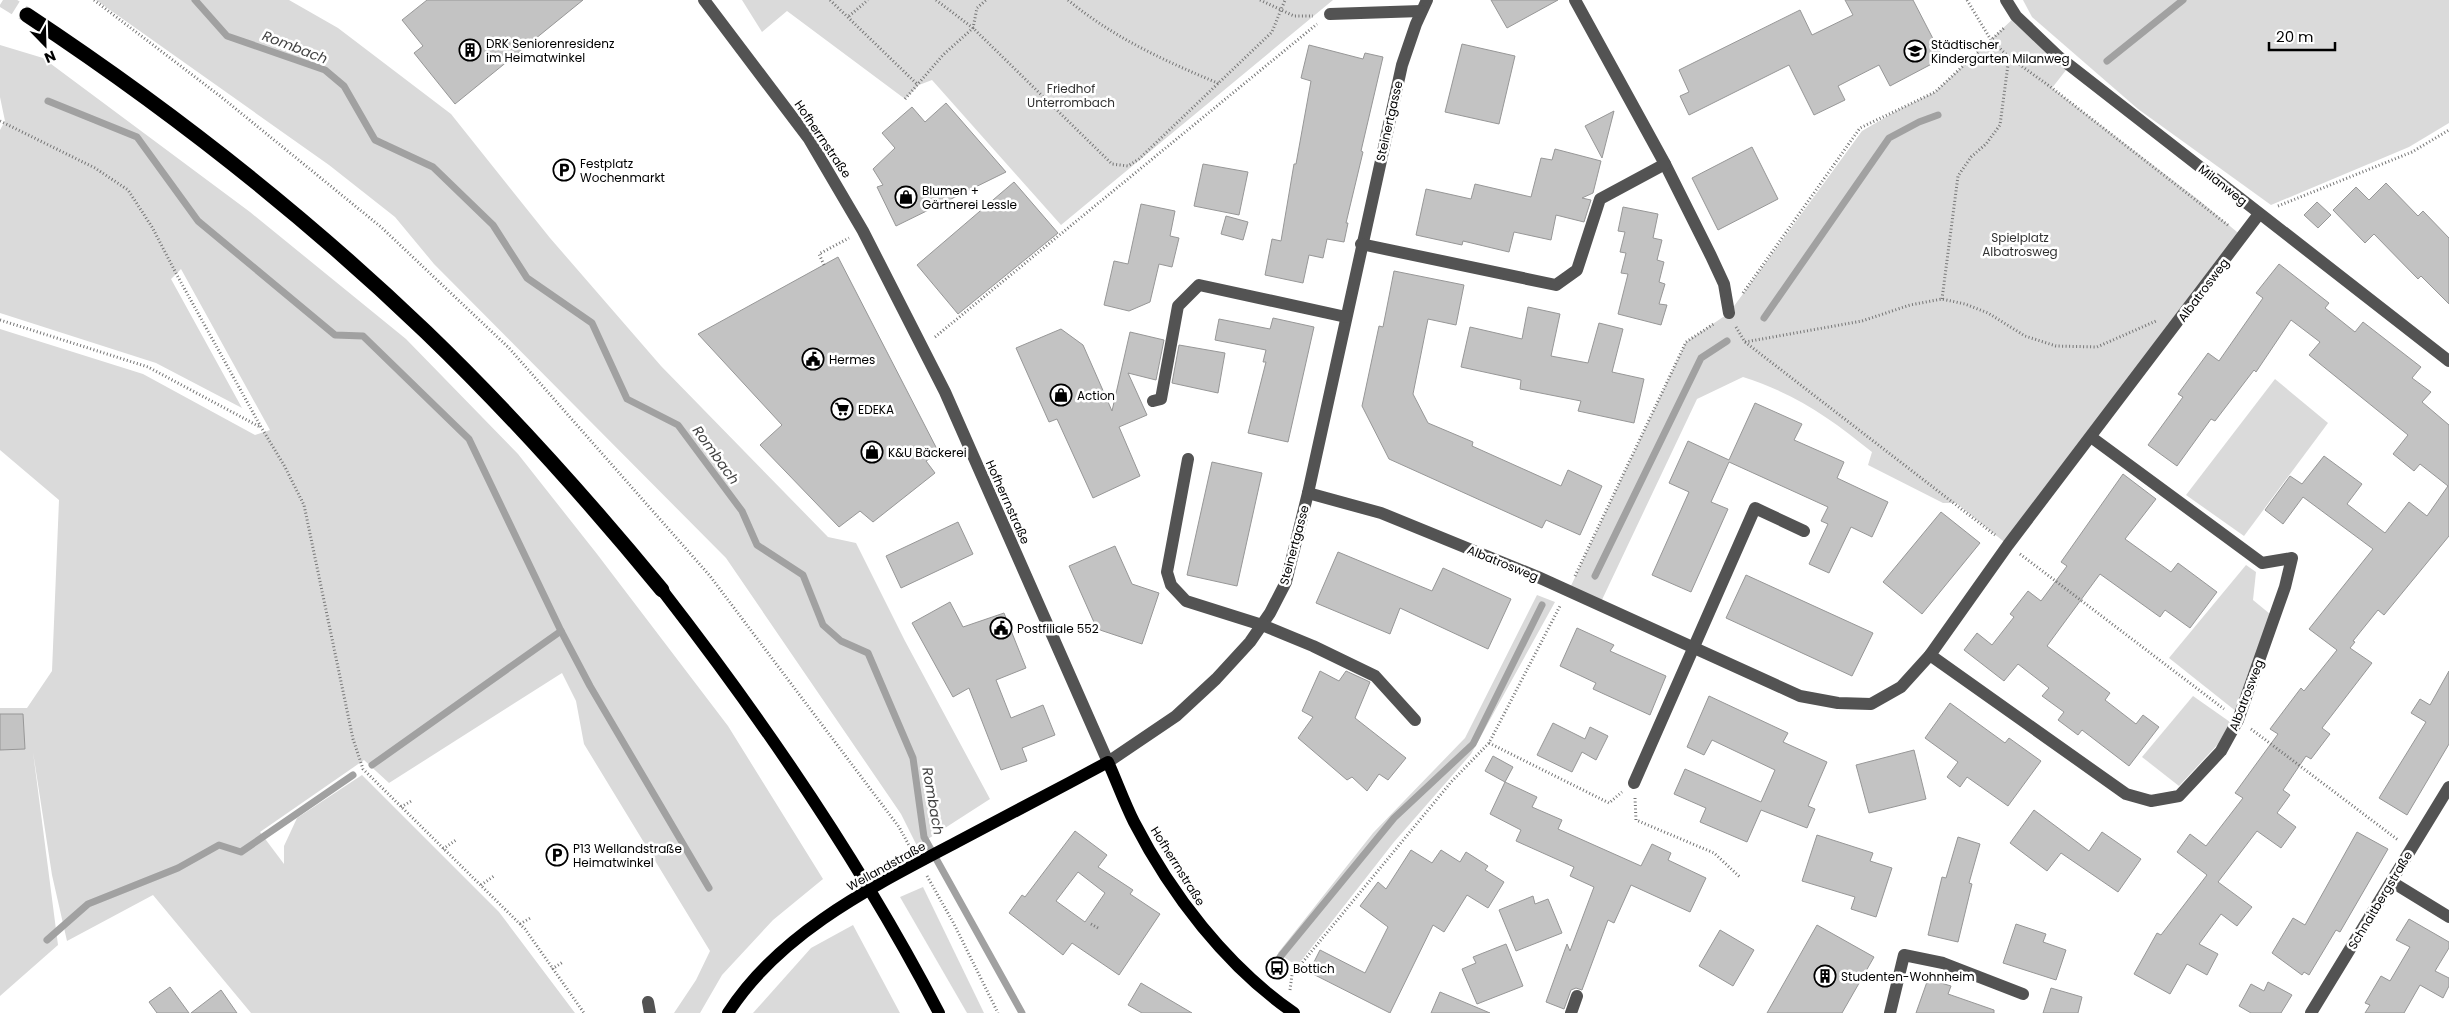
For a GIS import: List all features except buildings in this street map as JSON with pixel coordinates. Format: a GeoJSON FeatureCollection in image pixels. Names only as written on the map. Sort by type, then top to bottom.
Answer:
{"type":"FeatureCollection","features":[{"type":"Feature","properties":{"kind":"highway"},"geometry":{"type":"LineString","coordinates":[[27,15],[119,78],[204,140],[362,272],[426,332],[502,408],[606,523],[662,590]]}},
{"type":"Feature","properties":{"kind":"main road"},"geometry":{"type":"LineString","coordinates":[[662,590],[716,660],[817,805],[883,911],[940,1013]]}},
{"type":"Feature","properties":{"kind":"main road","name":"Wellandstraße"},"geometry":{"type":"LineString","coordinates":[[728,1013],[763,970],[808,929],[849,902],[949,846],[1108,762]]}},
{"type":"Feature","properties":{"kind":"main road","name":"Hofherrnstraße"},"geometry":{"type":"LineString","coordinates":[[1108,762],[1134,821],[1166,876],[1194,917],[1227,956],[1290,1011]]}},
{"type":"Feature","properties":{"kind":"street","name":"Hofherrnstraße"},"geometry":{"type":"LineString","coordinates":[[704,0],[809,139],[863,230],[924,346],[1108,762]]}},
{"type":"Feature","properties":{"kind":"street"},"geometry":{"type":"LineString","coordinates":[[1576,0],[1665,164],[1724,284],[1729,313]]}},
{"type":"Feature","properties":{"kind":"street","name":"Milanweg"},"geometry":{"type":"LineString","coordinates":[[2006,0],[2016,16],[2059,57],[2449,361]]}},
{"type":"Feature","properties":{"kind":"street"},"geometry":{"type":"LineString","coordinates":[[1330,14],[1424,6]]}},
{"type":"Feature","properties":{"kind":"street","name":"Steinertgasse"},"geometry":{"type":"LineString","coordinates":[[1108,762],[1176,716],[1216,679],[1250,642],[1262,625],[1286,582],[1308,493],[1361,244],[1402,66],[1424,6]]}},
{"type":"Feature","properties":{"kind":"street"},"geometry":{"type":"LineString","coordinates":[[1361,244],[1556,285],[1576,270],[1600,199],[1665,164]]}},
{"type":"Feature","properties":{"kind":"street","name":"Albatrosweg"},"geometry":{"type":"LineString","coordinates":[[1308,493],[1381,513],[1568,590],[1800,696],[1838,703],[1870,704],[1901,687],[1930,655],[2008,545],[2259,214]]}},
{"type":"Feature","properties":{"kind":"street"},"geometry":{"type":"LineString","coordinates":[[1153,401],[1161,399],[1178,306],[1199,285],[1346,317]]}},
{"type":"Feature","properties":{"kind":"street","name":"Albatrosweg"},"geometry":{"type":"LineString","coordinates":[[1930,655],[2126,794],[2151,801],[2179,796],[2221,751],[2238,720],[2285,587],[2292,558],[2262,563],[2091,437]]}},
{"type":"Feature","properties":{"kind":"street"},"geometry":{"type":"LineString","coordinates":[[1188,459],[1167,572],[1171,585],[1186,601],[1262,625],[1313,646],[1375,676],[1415,720]]}},
{"type":"Feature","properties":{"kind":"street"},"geometry":{"type":"LineString","coordinates":[[1634,783],[1755,508],[1804,531]]}},
{"type":"Feature","properties":{"kind":"street","name":"Schnaitbergstraße"},"geometry":{"type":"LineString","coordinates":[[2311,1013],[2449,786]]}},
{"type":"Feature","properties":{"kind":"street"},"geometry":{"type":"LineString","coordinates":[[2392,882],[2449,917]]}},
{"type":"Feature","properties":{"kind":"street"},"geometry":{"type":"LineString","coordinates":[[1890,1013],[1904,955],[1943,963],[2023,994]]}},
{"type":"Feature","properties":{"kind":"street"},"geometry":{"type":"LineString","coordinates":[[1571,1013],[1577,996]]}},
{"type":"Feature","properties":{"kind":"path"},"geometry":{"type":"LineString","coordinates":[[830,0],[849,16],[918,85]]}},
{"type":"Feature","properties":{"kind":"path"},"geometry":{"type":"LineString","coordinates":[[849,16],[868,0]]}},
{"type":"Feature","properties":{"kind":"path"},"geometry":{"type":"LineString","coordinates":[[936,0],[973,28],[1112,164],[1128,166],[1139,159],[1220,84],[1272,32],[1285,0]]}},
{"type":"Feature","properties":{"kind":"path"},"geometry":{"type":"LineString","coordinates":[[906,99],[943,55],[973,28],[976,8],[986,0]]}},
{"type":"Feature","properties":{"kind":"path"},"geometry":{"type":"LineString","coordinates":[[1068,0],[1089,17],[1154,56],[1220,84]]}},
{"type":"Feature","properties":{"kind":"path"},"geometry":{"type":"LineString","coordinates":[[1260,0],[1294,16],[1330,14]]}},
{"type":"Feature","properties":{"kind":"path"},"geometry":{"type":"LineString","coordinates":[[1967,0],[1991,40],[2009,57],[2192,195],[2243,237]]}},
{"type":"Feature","properties":{"kind":"path"},"geometry":{"type":"LineString","coordinates":[[924,346],[1330,14]]}},
{"type":"Feature","properties":{"kind":"path"},"geometry":{"type":"LineString","coordinates":[[1290,1011],[1292,975],[1452,781],[1489,743],[1568,590],[1686,342],[1729,313],[1860,128],[1935,92],[2016,16]]}},
{"type":"Feature","properties":{"kind":"path"},"geometry":{"type":"LineString","coordinates":[[1942,299],[1958,176],[1971,157],[1986,144],[2000,125],[2009,57]]}},
{"type":"Feature","properties":{"kind":"path"},"geometry":{"type":"LineString","coordinates":[[0,121],[95,168],[128,190],[152,227],[260,427],[285,467],[304,505],[353,739],[363,769],[520,924],[584,1013]]}},
{"type":"Feature","properties":{"kind":"path"},"geometry":{"type":"LineString","coordinates":[[2259,214],[2412,152],[2449,130]]}},
{"type":"Feature","properties":{"kind":"path"},"geometry":{"type":"LineString","coordinates":[[824,265],[818,254],[863,230]]}},
{"type":"Feature","properties":{"kind":"path"},"geometry":{"type":"LineString","coordinates":[[1745,342],[1862,321],[1910,305],[1942,299],[1965,304],[1988,313],[2025,336],[2056,346],[2097,347],[2189,308]]}},
{"type":"Feature","properties":{"kind":"path"},"geometry":{"type":"LineString","coordinates":[[1729,313],[1745,342],[2008,545],[2410,849]]}},
{"type":"Feature","properties":{"kind":"path"},"geometry":{"type":"LineString","coordinates":[[0,320],[148,367],[260,427]]}},
{"type":"Feature","properties":{"kind":"path"},"geometry":{"type":"LineString","coordinates":[[1489,743],[1609,804],[1634,783]]}},
{"type":"Feature","properties":{"kind":"path"},"geometry":{"type":"LineString","coordinates":[[1634,783],[1636,820],[1714,853],[1741,878]]}},
{"type":"Feature","properties":{"kind":"path"},"geometry":{"type":"LineString","coordinates":[[401,807],[413,800]]}},
{"type":"Feature","properties":{"kind":"path"},"geometry":{"type":"LineString","coordinates":[[443,849],[456,840]]}},
{"type":"Feature","properties":{"kind":"path"},"geometry":{"type":"LineString","coordinates":[[481,885],[494,876]]}},
{"type":"Feature","properties":{"kind":"path"},"geometry":{"type":"LineString","coordinates":[[520,924],[532,917]]}},
{"type":"Feature","properties":{"kind":"path"},"geometry":{"type":"LineString","coordinates":[[1091,924],[1098,928]]}},
{"type":"Feature","properties":{"kind":"path"},"geometry":{"type":"LineString","coordinates":[[552,969],[563,962]]}},
{"type":"Feature","properties":{"kind":"green space"},"geometry":{"type":"Polygon","coordinates":[[[96,0],[289,0],[338,28],[451,114],[550,238],[661,366],[828,537],[856,543],[905,641],[990,799],[917,846],[901,814],[726,558],[434,264],[395,217],[329,165],[96,0]]]}},
{"type":"Feature","properties":{"kind":"green space","name":"Friedhof Unterrombach"},"geometry":{"type":"Polygon","coordinates":[[[742,0],[1333,0],[1061,225],[932,80],[919,85],[905,99],[787,11],[762,32],[742,0]]]}},
{"type":"Feature","properties":{"kind":"green space"},"geometry":{"type":"Polygon","coordinates":[[[2023,0],[2449,0],[2449,123],[2409,147],[2271,205],[2138,109],[2032,17],[2023,0]]]}},
{"type":"Feature","properties":{"kind":"green space","name":"Spielplatz Albatrosweg"},"geometry":{"type":"Polygon","coordinates":[[[2016,16],[2070,65],[2052,88],[2200,201],[2243,237],[2008,545],[1956,503],[1943,503],[1868,465],[1872,452],[1842,428],[1812,408],[1780,391],[1743,377],[1697,399],[1600,604],[1569,590],[1686,342],[1729,313],[1862,131],[1898,110],[1935,92],[2016,16]]]}},
{"type":"Feature","properties":{"kind":"green space"},"geometry":{"type":"Polygon","coordinates":[[[0,45],[43,58],[250,212],[406,339],[518,454],[728,726],[823,879],[773,920],[722,975],[700,1013],[674,1013],[696,980],[710,951],[584,744],[576,701],[562,673],[389,783],[364,760],[260,832],[284,864],[284,846],[297,818],[362,775],[499,912],[575,1013],[251,1013],[153,895],[67,941],[52,875],[33,752],[58,945],[0,996],[0,708],[27,708],[52,671],[59,500],[0,450],[0,329],[143,374],[255,435],[270,430],[181,269],[171,279],[242,408],[156,363],[0,313],[0,130],[5,121],[0,97],[0,45]]]}},
{"type":"Feature","properties":{"kind":"green space"},"geometry":{"type":"Polygon","coordinates":[[[2275,379],[2328,423],[2244,536],[2186,495],[2275,379]]]}},
{"type":"Feature","properties":{"kind":"green space"},"geometry":{"type":"Polygon","coordinates":[[[2246,565],[2256,572],[2253,600],[2270,614],[2237,712],[2169,658],[2246,565]]]}},
{"type":"Feature","properties":{"kind":"green space"},"geometry":{"type":"Polygon","coordinates":[[[1537,595],[1555,602],[1471,754],[1394,842],[1297,966],[1278,953],[1373,833],[1465,738],[1537,595]]]}},
{"type":"Feature","properties":{"kind":"green space"},"geometry":{"type":"Polygon","coordinates":[[[2193,696],[2230,722],[2218,744],[2179,786],[2142,757],[2193,696]]]}},
{"type":"Feature","properties":{"kind":"green space"},"geometry":{"type":"Polygon","coordinates":[[[923,887],[984,1013],[967,1013],[900,897],[923,887]]]}},
{"type":"Feature","properties":{"kind":"green space"},"geometry":{"type":"Polygon","coordinates":[[[853,925],[900,1013],[753,1013],[811,948],[853,925]]]}},
{"type":"Feature","properties":{"kind":"waterway","name":"Rombach"},"geometry":{"type":"LineString","coordinates":[[195,0],[227,36],[325,70],[344,86],[375,140],[433,167],[493,225],[527,278],[592,323],[627,399],[678,425],[742,511],[757,545],[803,575],[823,625],[841,641],[868,653],[913,758],[924,837],[1022,1013]]}},
{"type":"Feature","properties":{"kind":"waterway"},"geometry":{"type":"LineString","coordinates":[[2107,61],[2183,0]]}},
{"type":"Feature","properties":{"kind":"waterway"},"geometry":{"type":"LineString","coordinates":[[48,101],[137,137],[198,221],[335,335],[363,336],[469,439],[561,631],[590,686],[709,888]]}},
{"type":"Feature","properties":{"kind":"waterway"},"geometry":{"type":"LineString","coordinates":[[1764,318],[1889,138],[1919,122],[1938,115]]}},
{"type":"Feature","properties":{"kind":"waterway"},"geometry":{"type":"LineString","coordinates":[[1595,576],[1701,358],[1727,341]]}},
{"type":"Feature","properties":{"kind":"waterway"},"geometry":{"type":"LineString","coordinates":[[1280,957],[1394,818],[1473,744],[1542,605]]}},
{"type":"Feature","properties":{"kind":"waterway"},"geometry":{"type":"LineString","coordinates":[[372,765],[561,631]]}},
{"type":"Feature","properties":{"kind":"waterway"},"geometry":{"type":"LineString","coordinates":[[47,940],[88,904],[178,868],[219,845],[241,852],[353,775]]}},
{"type":"Feature","properties":{"kind":"tunnel"},"geometry":{"type":"LineString","coordinates":[[3,0],[27,15]]}},
{"type":"Feature","properties":{"kind":"place","name":"DRK Seniorenresidenz im Heimatwinkel"},"geometry":{"type":"Point","coordinates":[470,50]}},
{"type":"Feature","properties":{"kind":"place","name":"Städtischer Kindergarten Milanweg"},"geometry":{"type":"Point","coordinates":[1915,51]}},
{"type":"Feature","properties":{"kind":"place","name":"Festplatz Wochenmarkt"},"geometry":{"type":"Point","coordinates":[564,170]}},
{"type":"Feature","properties":{"kind":"place","name":"Blumen + Gärtnerei Lessle"},"geometry":{"type":"Point","coordinates":[906,197]}},
{"type":"Feature","properties":{"kind":"place","name":"Hermes"},"geometry":{"type":"Point","coordinates":[813,359]}},
{"type":"Feature","properties":{"kind":"place","name":"Action"},"geometry":{"type":"Point","coordinates":[1061,395]}},
{"type":"Feature","properties":{"kind":"place","name":"EDEKA"},"geometry":{"type":"Point","coordinates":[842,409]}},
{"type":"Feature","properties":{"kind":"place","name":"K&U Bäckerei"},"geometry":{"type":"Point","coordinates":[872,452]}},
{"type":"Feature","properties":{"kind":"place","name":"Postfiliale 552"},"geometry":{"type":"Point","coordinates":[1001,628]}},
{"type":"Feature","properties":{"kind":"place","name":"P13 Wellandstraße Heimatwinkel"},"geometry":{"type":"Point","coordinates":[557,855]}},
{"type":"Feature","properties":{"kind":"place","name":"Bottich"},"geometry":{"type":"Point","coordinates":[1277,968]}},
{"type":"Feature","properties":{"kind":"place","name":"Studenten-Wohnheim"},"geometry":{"type":"Point","coordinates":[1825,976]}}]}
